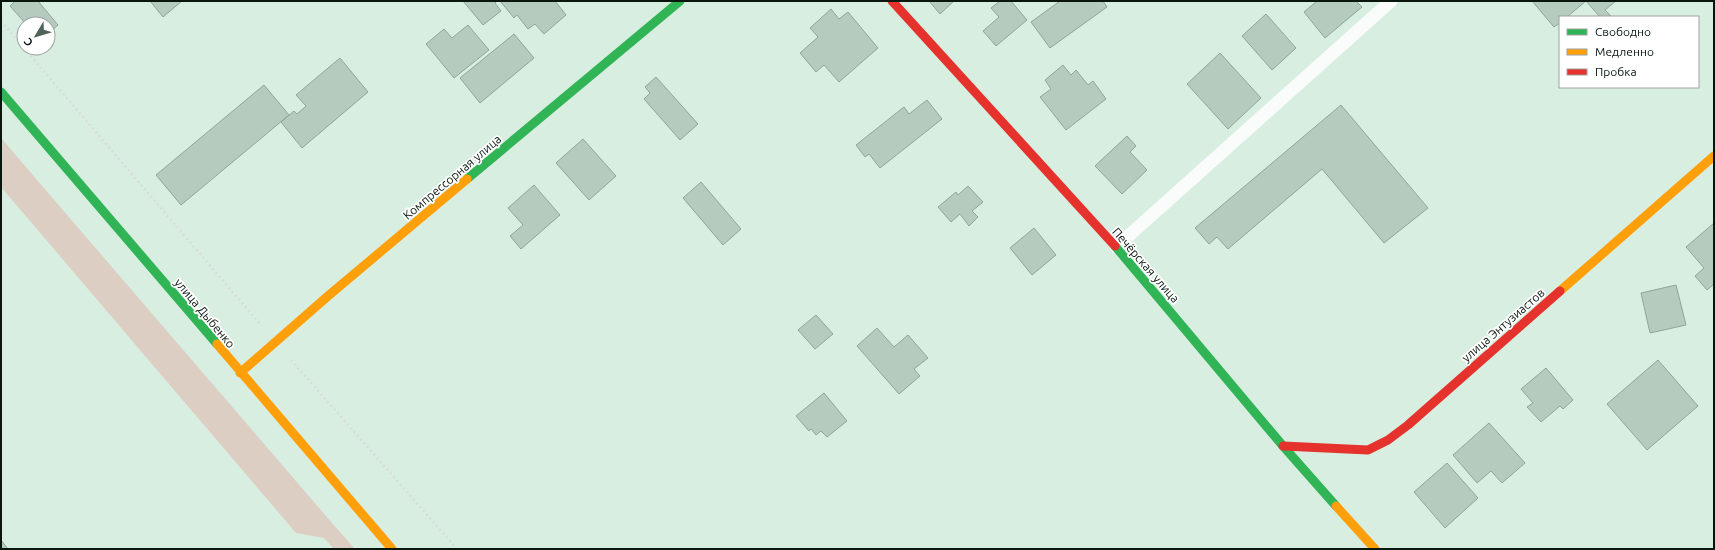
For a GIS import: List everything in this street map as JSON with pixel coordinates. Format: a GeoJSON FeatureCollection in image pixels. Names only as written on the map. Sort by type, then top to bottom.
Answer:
{"type":"FeatureCollection","features":[{"type":"Feature","properties":{"kind":"street","name":"Компрессорная улица"},"geometry":{"type":"LineString","coordinates":[[240,373],[680,1]]}},
{"type":"Feature","properties":{"kind":"street","name":"Печёрская улица"},"geometry":{"type":"LineString","coordinates":[[892,1],[1116,247],[1283,446],[1375,549]]}},
{"type":"Feature","properties":{"kind":"street","name":"улица Дыбенко"},"geometry":{"type":"LineString","coordinates":[[1,92],[392,549]]}},
{"type":"Feature","properties":{"kind":"street","name":"улица Энтузиастов"},"geometry":{"type":"LineString","coordinates":[[1283,446],[1368,450],[1388,440],[1408,425],[1714,156]]}},
{"type":"Feature","properties":{"kind":"lane"},"geometry":{"type":"LineString","coordinates":[[1116,247],[1391,1]]}},
{"type":"Feature","properties":{"kind":"path"},"geometry":{"type":"LineString","coordinates":[[1,21],[16,39]]}},
{"type":"Feature","properties":{"kind":"path"},"geometry":{"type":"LineString","coordinates":[[31,56],[275,342],[457,549]]}},
{"type":"Feature","properties":{"kind":"shaded area"},"geometry":{"type":"Polygon","coordinates":[[[1,138],[355,549],[334,549],[324,538],[296,533],[1,187],[1,138]]]}},
{"type":"Feature","properties":{"kind":"building"},"geometry":{"type":"Polygon","coordinates":[[[15,1],[38,1],[50,16],[19,16],[10,6],[15,1]]]}},
{"type":"Feature","properties":{"kind":"building"},"geometry":{"type":"Polygon","coordinates":[[[150,1],[182,1],[163,17],[150,1]]]}},
{"type":"Feature","properties":{"kind":"building"},"geometry":{"type":"Polygon","coordinates":[[[463,1],[497,1],[495,3],[501,11],[483,25],[463,1]]]}},
{"type":"Feature","properties":{"kind":"building"},"geometry":{"type":"Polygon","coordinates":[[[500,1],[555,1],[566,15],[544,34],[535,24],[528,29],[517,15],[514,18],[500,1]]]}},
{"type":"Feature","properties":{"kind":"building"},"geometry":{"type":"Polygon","coordinates":[[[929,1],[954,1],[940,14],[929,1]]]}},
{"type":"Feature","properties":{"kind":"building"},"geometry":{"type":"Polygon","coordinates":[[[1000,1],[1011,1],[1027,20],[996,46],[983,31],[999,17],[991,8],[1000,1]]]}},
{"type":"Feature","properties":{"kind":"building"},"geometry":{"type":"Polygon","coordinates":[[[1060,1],[1103,1],[1107,7],[1050,48],[1031,22],[1060,1]]]}},
{"type":"Feature","properties":{"kind":"building"},"geometry":{"type":"Polygon","coordinates":[[[1317,1],[1356,1],[1362,7],[1325,38],[1304,12],[1317,1]]]}},
{"type":"Feature","properties":{"kind":"building"},"geometry":{"type":"Polygon","coordinates":[[[1532,1],[1586,1],[1568,16],[1559,16],[1559,24],[1554,27],[1532,1]]]}},
{"type":"Feature","properties":{"kind":"building"},"geometry":{"type":"Polygon","coordinates":[[[1586,1],[1616,1],[1605,10],[1611,16],[1599,16],[1586,1]]]}},
{"type":"Feature","properties":{"kind":"building"},"geometry":{"type":"Polygon","coordinates":[[[831,9],[839,19],[848,12],[878,48],[839,82],[824,65],[816,72],[800,53],[818,37],[810,28],[831,9]]]}},
{"type":"Feature","properties":{"kind":"building"},"geometry":{"type":"Polygon","coordinates":[[[1266,14],[1296,48],[1272,70],[1242,36],[1266,14]]]}},
{"type":"Feature","properties":{"kind":"building"},"geometry":{"type":"Polygon","coordinates":[[[468,25],[489,50],[454,78],[426,44],[444,29],[452,38],[468,25]]]}},
{"type":"Feature","properties":{"kind":"building"},"geometry":{"type":"Polygon","coordinates":[[[514,34],[534,58],[480,103],[460,78],[514,34]]]}},
{"type":"Feature","properties":{"kind":"building"},"geometry":{"type":"Polygon","coordinates":[[[1220,53],[1261,98],[1228,129],[1187,84],[1220,53]]]}},
{"type":"Feature","properties":{"kind":"building"},"geometry":{"type":"Polygon","coordinates":[[[340,58],[368,92],[302,148],[281,122],[294,111],[297,114],[306,106],[296,95],[340,58]]]}},
{"type":"Feature","properties":{"kind":"building"},"geometry":{"type":"Polygon","coordinates":[[[1063,65],[1071,75],[1076,70],[1088,85],[1093,81],[1106,99],[1066,130],[1040,97],[1051,89],[1045,80],[1063,65]]]}},
{"type":"Feature","properties":{"kind":"building"},"geometry":{"type":"Polygon","coordinates":[[[656,77],[698,124],[680,140],[644,99],[650,93],[645,87],[656,77]]]}},
{"type":"Feature","properties":{"kind":"building"},"geometry":{"type":"Polygon","coordinates":[[[264,85],[289,115],[181,205],[156,175],[264,85]]]}},
{"type":"Feature","properties":{"kind":"building"},"geometry":{"type":"Polygon","coordinates":[[[927,100],[942,119],[880,168],[869,154],[865,157],[856,145],[904,107],[909,114],[927,100]]]}},
{"type":"Feature","properties":{"kind":"building"},"geometry":{"type":"Polygon","coordinates":[[[1341,105],[1428,208],[1384,243],[1322,169],[1228,249],[1217,237],[1209,244],[1195,228],[1341,105]]]}},
{"type":"Feature","properties":{"kind":"building"},"geometry":{"type":"Polygon","coordinates":[[[1127,136],[1136,146],[1130,152],[1147,170],[1122,194],[1095,166],[1127,136]]]}},
{"type":"Feature","properties":{"kind":"building"},"geometry":{"type":"Polygon","coordinates":[[[583,139],[616,176],[589,200],[556,163],[583,139]]]}},
{"type":"Feature","properties":{"kind":"building"},"geometry":{"type":"Polygon","coordinates":[[[701,182],[741,229],[723,245],[683,198],[701,182]]]}},
{"type":"Feature","properties":{"kind":"building"},"geometry":{"type":"Polygon","coordinates":[[[534,185],[560,215],[521,249],[510,236],[523,225],[508,208],[534,185]]]}},
{"type":"Feature","properties":{"kind":"building"},"geometry":{"type":"Polygon","coordinates":[[[968,186],[983,202],[972,211],[978,217],[969,226],[960,214],[951,222],[938,207],[956,192],[958,195],[968,186]]]}},
{"type":"Feature","properties":{"kind":"building"},"geometry":{"type":"Polygon","coordinates":[[[1714,223],[1714,284],[1707,290],[1695,276],[1704,268],[1686,247],[1714,223]]]}},
{"type":"Feature","properties":{"kind":"building"},"geometry":{"type":"Polygon","coordinates":[[[1034,228],[1056,255],[1032,275],[1010,248],[1034,228]]]}},
{"type":"Feature","properties":{"kind":"building"},"geometry":{"type":"Polygon","coordinates":[[[1676,285],[1686,325],[1650,333],[1641,293],[1676,285]]]}},
{"type":"Feature","properties":{"kind":"building"},"geometry":{"type":"Polygon","coordinates":[[[816,315],[833,334],[815,349],[798,330],[816,315]]]}},
{"type":"Feature","properties":{"kind":"building"},"geometry":{"type":"Polygon","coordinates":[[[877,328],[894,347],[908,335],[928,358],[914,369],[920,376],[899,394],[857,346],[877,328]]]}},
{"type":"Feature","properties":{"kind":"building"},"geometry":{"type":"Polygon","coordinates":[[[1658,360],[1698,406],[1647,450],[1607,404],[1658,360]]]}},
{"type":"Feature","properties":{"kind":"building"},"geometry":{"type":"Polygon","coordinates":[[[1546,368],[1573,400],[1563,409],[1560,406],[1541,422],[1527,407],[1533,403],[1521,389],[1546,368]]]}},
{"type":"Feature","properties":{"kind":"building"},"geometry":{"type":"Polygon","coordinates":[[[824,393],[847,421],[827,437],[821,431],[816,435],[811,429],[809,431],[796,416],[824,393]]]}},
{"type":"Feature","properties":{"kind":"building"},"geometry":{"type":"Polygon","coordinates":[[[1489,423],[1525,463],[1502,483],[1491,471],[1477,483],[1453,455],[1489,423]]]}},
{"type":"Feature","properties":{"kind":"building"},"geometry":{"type":"Polygon","coordinates":[[[1447,463],[1478,498],[1445,528],[1414,492],[1447,463]]]}},
{"type":"Feature","properties":{"kind":"building"},"geometry":{"type":"Polygon","coordinates":[[[1,540],[8,549],[1,549],[1,540]]]}},
{"type":"Feature","properties":{"kind":"traffic: fast"},"geometry":{"type":"LineString","coordinates":[[467,179],[680,1]]}},
{"type":"Feature","properties":{"kind":"traffic: fast"},"geometry":{"type":"LineString","coordinates":[[1,92],[217,344]]}},
{"type":"Feature","properties":{"kind":"traffic: fast"},"geometry":{"type":"LineString","coordinates":[[1115,246],[1283,446],[1336,506]]}},
{"type":"Feature","properties":{"kind":"traffic: slow"},"geometry":{"type":"LineString","coordinates":[[1560,291],[1714,156]]}},
{"type":"Feature","properties":{"kind":"traffic: slow"},"geometry":{"type":"LineString","coordinates":[[240,373],[328,296],[467,179]]}},
{"type":"Feature","properties":{"kind":"traffic: slow"},"geometry":{"type":"LineString","coordinates":[[217,344],[392,549]]}},
{"type":"Feature","properties":{"kind":"traffic: slow"},"geometry":{"type":"LineString","coordinates":[[1336,506],[1375,549]]}},
{"type":"Feature","properties":{"kind":"traffic: jam"},"geometry":{"type":"LineString","coordinates":[[892,1],[1115,246]]}},
{"type":"Feature","properties":{"kind":"traffic: jam"},"geometry":{"type":"LineString","coordinates":[[1283,446],[1368,450],[1388,440],[1408,425],[1560,291]]}}]}
